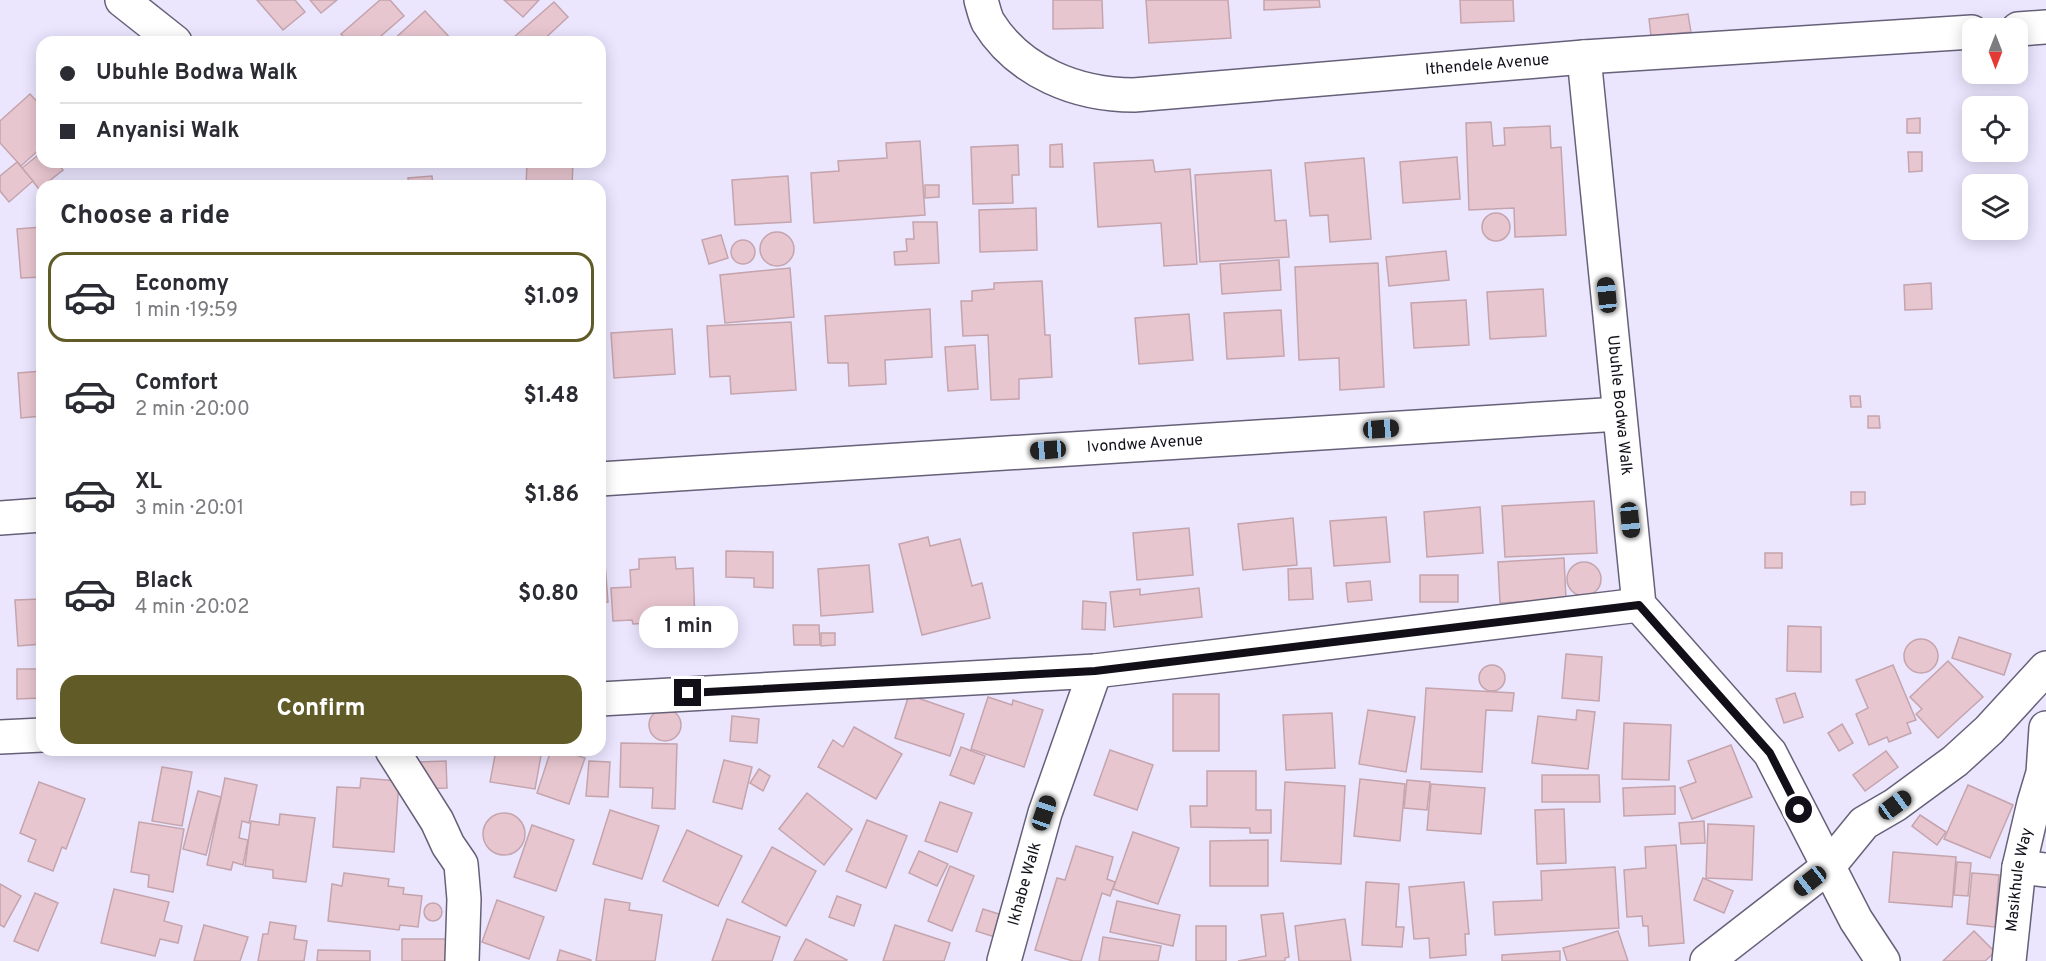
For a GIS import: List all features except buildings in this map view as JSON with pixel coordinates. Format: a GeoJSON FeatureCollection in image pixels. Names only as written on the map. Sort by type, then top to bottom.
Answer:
{"type":"FeatureCollection","features":[{"type":"Feature","properties":{"kind":"street"},"geometry":{"type":"LineString","coordinates":[[122,0],[167,36]]}},
{"type":"Feature","properties":{"kind":"street","name":"Ithendele Avenue"},"geometry":{"type":"LineString","coordinates":[[981,0],[988,21],[1012,50],[1033,68],[1053,80],[1109,95],[1146,94],[1584,57],[1962,33]]}},
{"type":"Feature","properties":{"kind":"street"},"geometry":{"type":"LineString","coordinates":[[2028,28],[2046,27]]}},
{"type":"Feature","properties":{"kind":"street","name":"Ubuhle Bodwa Walk"},"geometry":{"type":"LineString","coordinates":[[1584,57],[1639,605]]}},
{"type":"Feature","properties":{"kind":"street","name":"Ivondwe Avenue"},"geometry":{"type":"LineString","coordinates":[[606,479],[1619,414]]}},
{"type":"Feature","properties":{"kind":"street"},"geometry":{"type":"LineString","coordinates":[[0,518],[36,515]]}},
{"type":"Feature","properties":{"kind":"street"},"geometry":{"type":"LineString","coordinates":[[606,699],[1095,671],[1639,605],[1770,753],[1856,920],[1883,961]]}},
{"type":"Feature","properties":{"kind":"street"},"geometry":{"type":"LineString","coordinates":[[1707,961],[1828,867],[1864,824],[1895,805],[1955,761],[1989,729],[2046,668]]}},
{"type":"Feature","properties":{"kind":"street","name":"Ikhabe Walk"},"geometry":{"type":"LineString","coordinates":[[1004,961],[1044,813],[1095,671]]}},
{"type":"Feature","properties":{"kind":"street","name":"Masikhule Way"},"geometry":{"type":"LineString","coordinates":[[2009,961],[2032,868],[2034,803],[2043,773],[2046,728]]}},
{"type":"Feature","properties":{"kind":"street"},"geometry":{"type":"LineString","coordinates":[[0,737],[36,735]]}},
{"type":"Feature","properties":{"kind":"street"},"geometry":{"type":"LineString","coordinates":[[396,756],[437,821],[460,864],[464,899],[462,961]]}},
{"type":"Feature","properties":{"kind":"route"},"geometry":{"type":"LineString","coordinates":[[688,693],[1095,671],[1639,605],[1770,753],[1799,810]]}}]}
